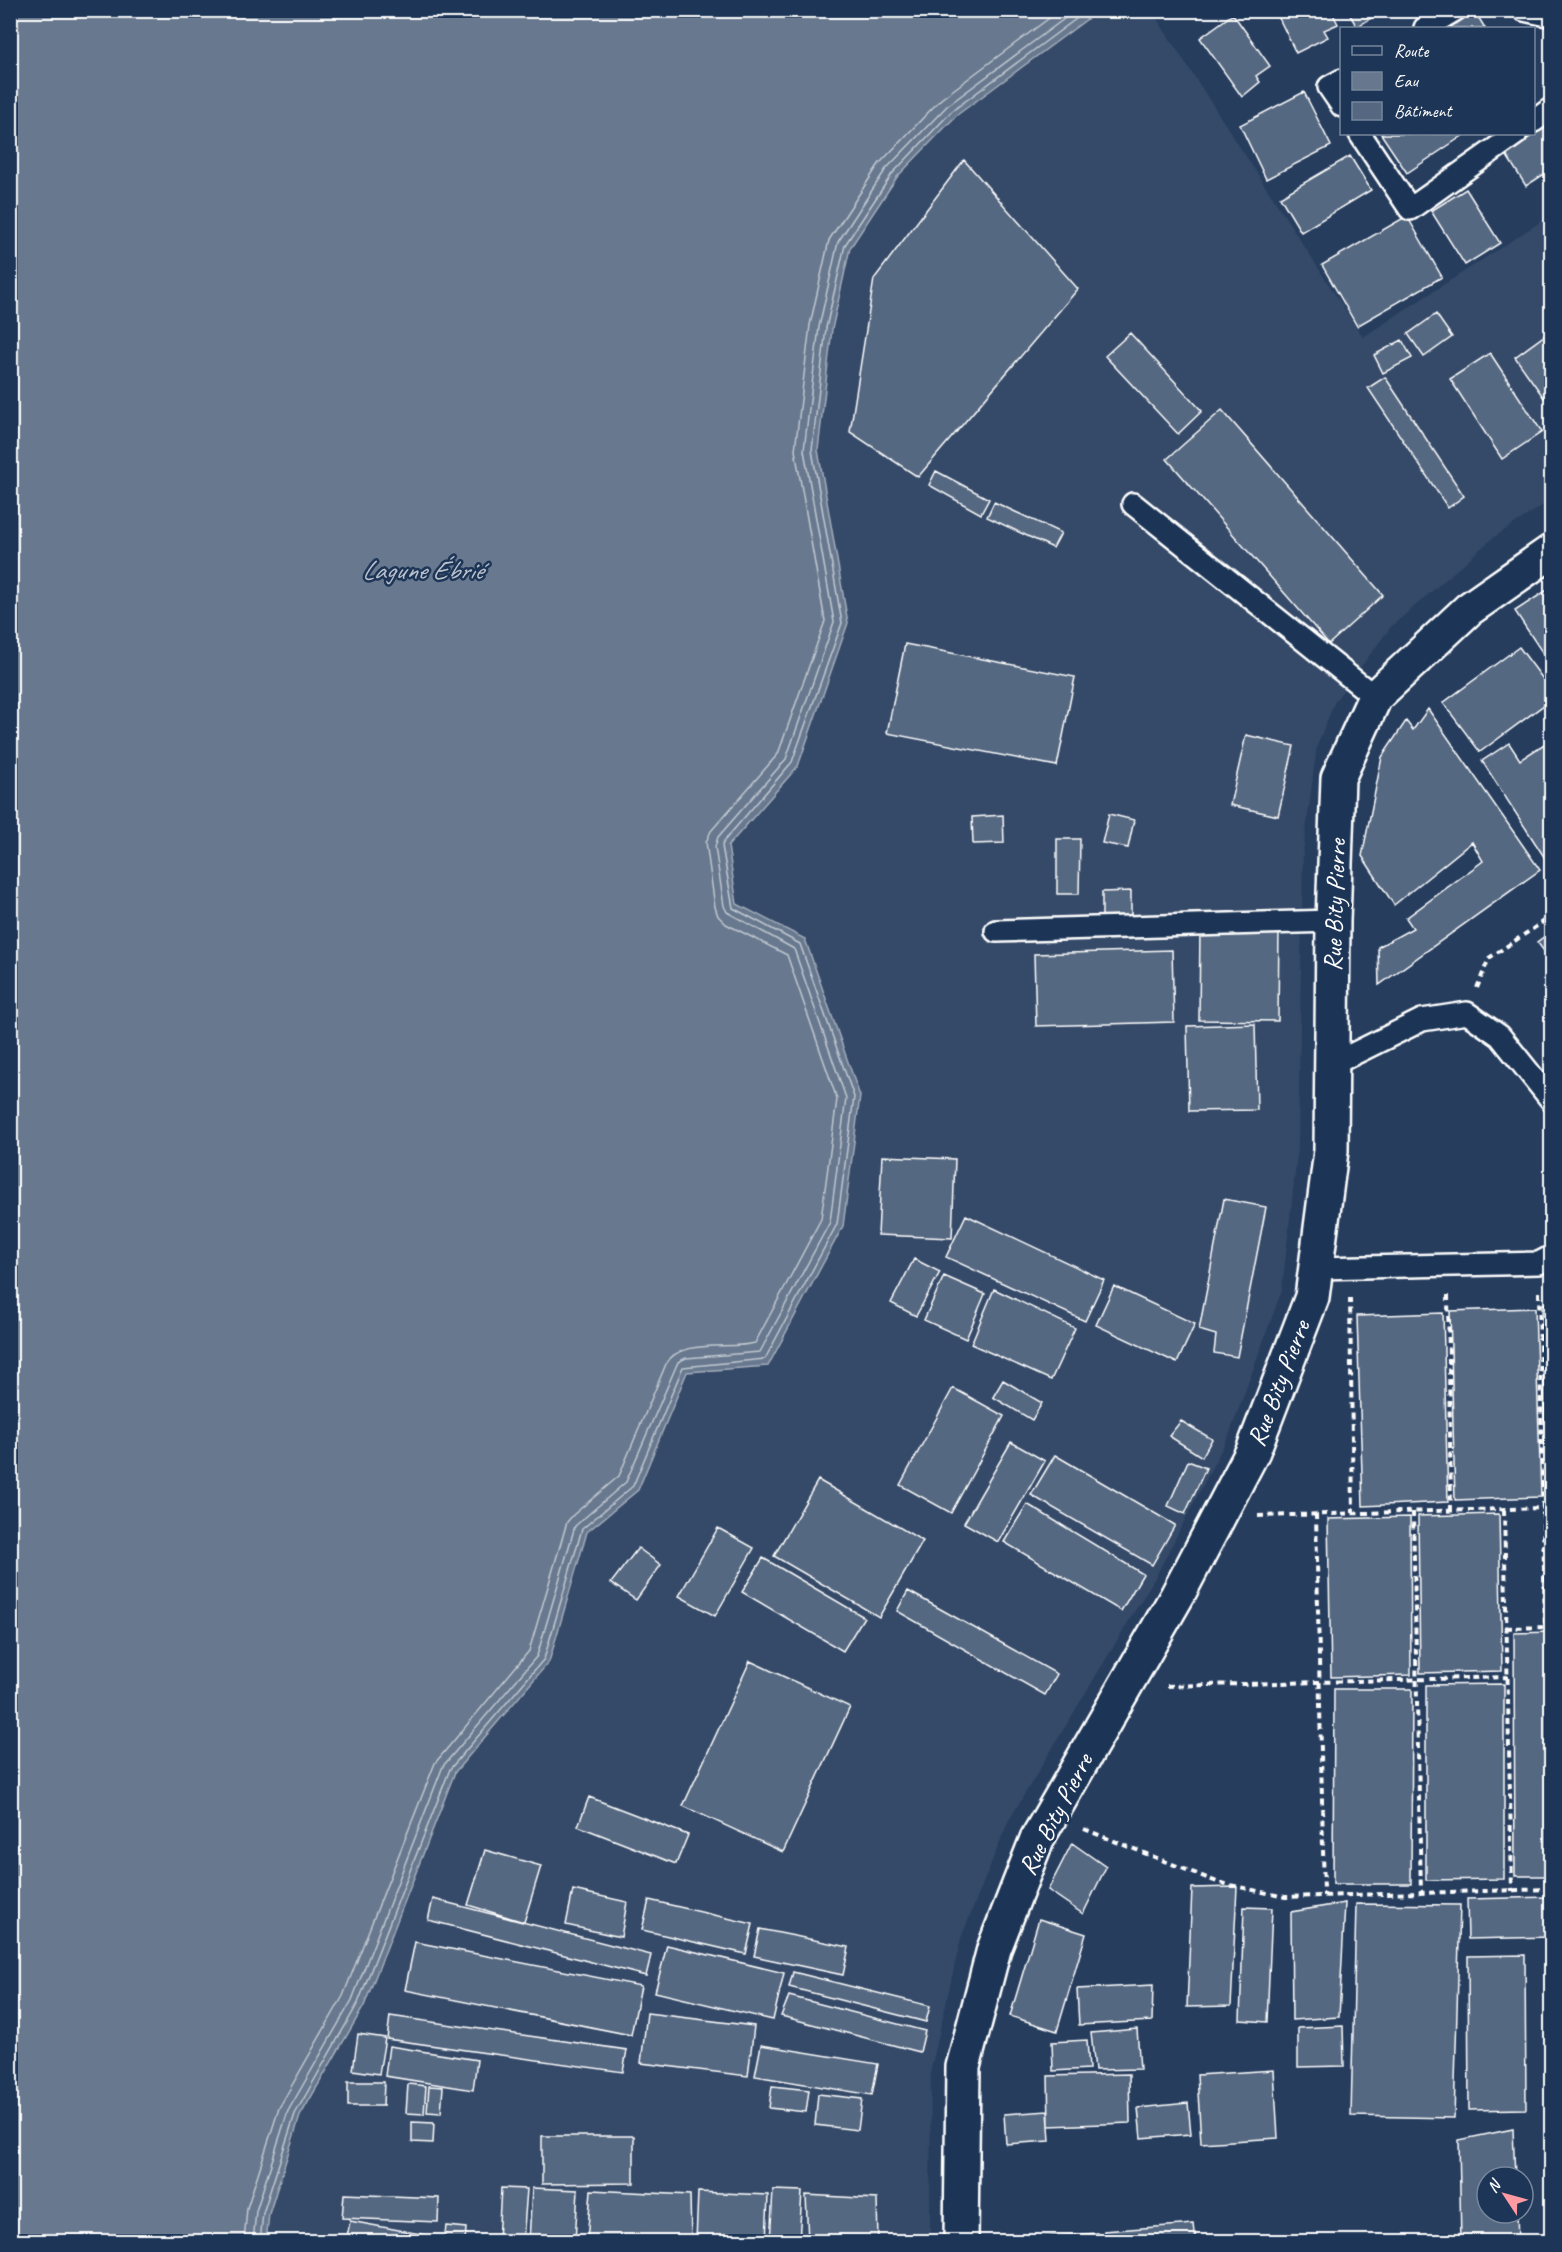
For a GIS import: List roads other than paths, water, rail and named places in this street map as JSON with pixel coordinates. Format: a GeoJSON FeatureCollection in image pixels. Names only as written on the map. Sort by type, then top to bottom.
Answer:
{"type":"FeatureCollection","features":[{"type":"Feature","properties":{"kind":"street","name":"Rue Bity Pierre"},"geometry":{"type":"LineString","coordinates":[[961,2241],[963,2067],[994,1949],[1037,1839],[1177,1596],[1252,1451],[1312,1297],[1331,1151],[1333,921],[1338,778],[1375,698],[1469,609],[1551,551]]}},
{"type":"Feature","properties":{"kind":"lane"},"geometry":{"type":"LineString","coordinates":[[1427,27],[1455,10]]}},
{"type":"Feature","properties":{"kind":"lane"},"geometry":{"type":"LineString","coordinates":[[1524,10],[1551,16]]}},
{"type":"Feature","properties":{"kind":"lane"},"geometry":{"type":"LineString","coordinates":[[1340,81],[1329,87],[1340,104]]}},
{"type":"Feature","properties":{"kind":"lane"},"geometry":{"type":"LineString","coordinates":[[1535,120],[1551,108]]}},
{"type":"Feature","properties":{"kind":"lane"},"geometry":{"type":"LineString","coordinates":[[1361,135],[1410,209],[1515,135]]}},
{"type":"Feature","properties":{"kind":"lane"},"geometry":{"type":"LineString","coordinates":[[1133,504],[1375,698]]}},
{"type":"Feature","properties":{"kind":"lane"},"geometry":{"type":"LineString","coordinates":[[996,931],[1333,921]]}},
{"type":"Feature","properties":{"kind":"lane"},"geometry":{"type":"LineString","coordinates":[[1331,1065],[1422,1020],[1467,1013],[1500,1036],[1551,1101]]}},
{"type":"Feature","properties":{"kind":"lane"},"geometry":{"type":"LineString","coordinates":[[1317,1268],[1448,1265],[1545,1259]]}},
{"type":"Feature","properties":{"kind":"water","name":"Lagune Ébrié"},"geometry":{"type":"Polygon","coordinates":[[[11,10],[1098,11],[957,115],[897,177],[850,248],[832,329],[818,450],[848,623],[798,766],[728,846],[737,904],[805,939],[860,1096],[843,1226],[768,1366],[687,1372],[638,1490],[587,1532],[549,1662],[455,1772],[364,2006],[300,2116],[269,2214],[266,2241],[11,2241],[11,10]]]}}]}
